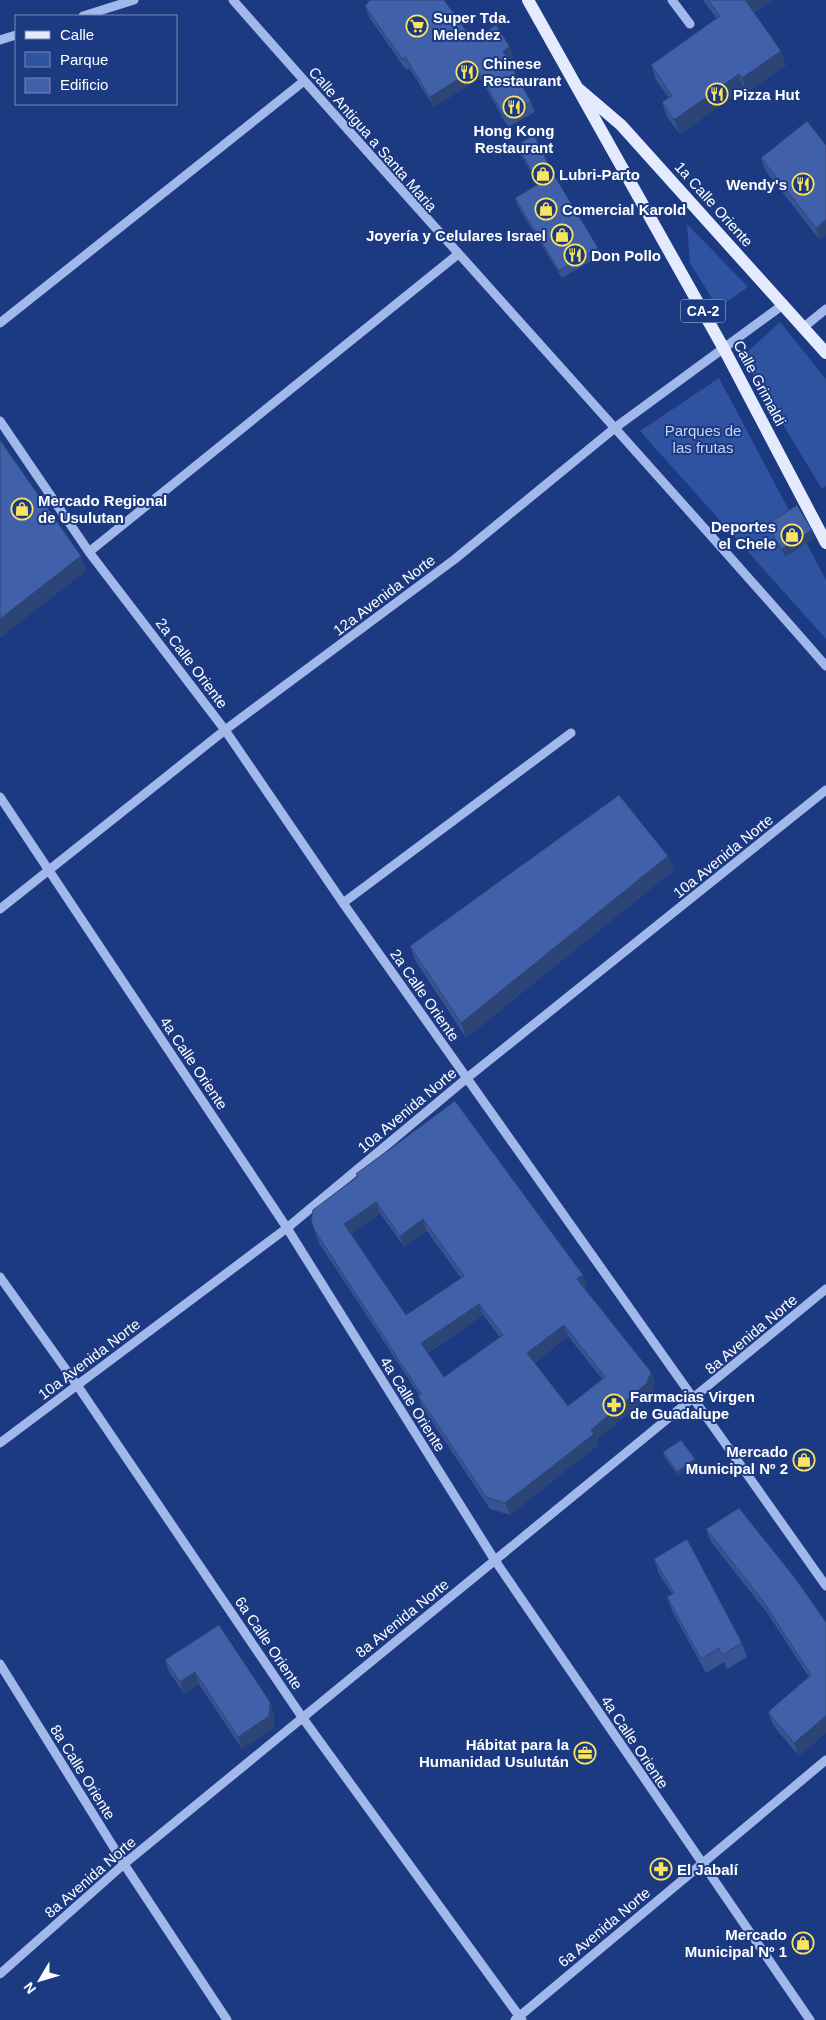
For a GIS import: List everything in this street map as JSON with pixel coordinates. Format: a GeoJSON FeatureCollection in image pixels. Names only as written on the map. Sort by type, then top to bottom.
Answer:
{"type":"FeatureCollection","features":[{"type":"Feature","properties":{"kind":"main road","name":"CA-2"},"geometry":{"type":"LineString","coordinates":[[528,0],[573,83]]}},
{"type":"Feature","properties":{"kind":"main road","name":"1a Calle Oriente"},"geometry":{"type":"LineString","coordinates":[[573,83],[621,125],[784,304],[826,353]]}},
{"type":"Feature","properties":{"kind":"main road","name":"Calle Grimaldi"},"geometry":{"type":"LineString","coordinates":[[573,83],[822,523],[826,543]]}},
{"type":"Feature","properties":{"kind":"street"},"geometry":{"type":"LineString","coordinates":[[86,15],[134,0]]}},
{"type":"Feature","properties":{"kind":"street","name":"Calle Antigua a Santa Maria"},"geometry":{"type":"LineString","coordinates":[[233,0],[457,255],[616,428],[826,666]]}},
{"type":"Feature","properties":{"kind":"street"},"geometry":{"type":"LineString","coordinates":[[672,0],[690,24]]}},
{"type":"Feature","properties":{"kind":"street"},"geometry":{"type":"LineString","coordinates":[[0,40],[15,35]]}},
{"type":"Feature","properties":{"kind":"street"},"geometry":{"type":"LineString","coordinates":[[0,322],[304,80]]}},
{"type":"Feature","properties":{"kind":"street"},"geometry":{"type":"LineString","coordinates":[[89,552],[457,255]]}},
{"type":"Feature","properties":{"kind":"street","name":"12a Avenida Norte"},"geometry":{"type":"LineString","coordinates":[[0,909],[225,730],[455,559],[616,428],[784,304]]}},
{"type":"Feature","properties":{"kind":"street"},"geometry":{"type":"LineString","coordinates":[[804,327],[826,309]]}},
{"type":"Feature","properties":{"kind":"street","name":"2a Calle Oriente"},"geometry":{"type":"LineString","coordinates":[[0,420],[89,552],[225,730],[343,903],[695,1398],[826,1586]]}},
{"type":"Feature","properties":{"kind":"street"},"geometry":{"type":"LineString","coordinates":[[343,903],[571,733]]}},
{"type":"Feature","properties":{"kind":"street","name":"10a Avenida Norte"},"geometry":{"type":"LineString","coordinates":[[0,1443],[287,1228],[467,1078],[826,790]]}},
{"type":"Feature","properties":{"kind":"street","name":"4a Calle Oriente"},"geometry":{"type":"LineString","coordinates":[[0,797],[287,1228],[494,1560],[810,2020]]}},
{"type":"Feature","properties":{"kind":"street","name":"6a Calle Oriente"},"geometry":{"type":"LineString","coordinates":[[0,1277],[77,1385],[302,1717],[519,2019]]}},
{"type":"Feature","properties":{"kind":"street","name":"8a Avenida Norte"},"geometry":{"type":"LineString","coordinates":[[0,1974],[124,1864],[826,1289]]}},
{"type":"Feature","properties":{"kind":"street","name":"8a Calle Oriente"},"geometry":{"type":"LineString","coordinates":[[0,1664],[124,1864],[227,2020]]}},
{"type":"Feature","properties":{"kind":"street","name":"6a Avenida Norte"},"geometry":{"type":"LineString","coordinates":[[519,2019],[826,1760]]}},
{"type":"Feature","properties":{"kind":"green space"},"geometry":{"type":"Polygon","coordinates":[[[687,224],[748,287],[718,308],[690,263],[687,224]]]}},
{"type":"Feature","properties":{"kind":"green space"},"geometry":{"type":"Polygon","coordinates":[[[780,322],[826,379],[826,486],[822,489],[742,357],[780,322]]]}},
{"type":"Feature","properties":{"kind":"green space","name":"Parques de las frutas"},"geometry":{"type":"Polygon","coordinates":[[[719,378],[826,580],[826,639],[640,431],[719,378]]]}},
{"type":"Feature","properties":{"kind":"building"},"geometry":{"type":"Polygon","coordinates":[[[370,0],[444,0],[473,40],[496,25],[510,47],[503,51],[531,102],[504,116],[476,68],[430,97],[405,57],[402,59],[365,6],[370,0]]]}},
{"type":"Feature","properties":{"kind":"building"},"geometry":{"type":"Polygon","coordinates":[[[708,0],[747,0],[781,51],[742,78],[739,74],[674,120],[662,102],[672,96],[651,65],[720,16],[708,0]]]}},
{"type":"Feature","properties":{"kind":"building"},"geometry":{"type":"Polygon","coordinates":[[[807,121],[826,145],[826,220],[816,228],[761,158],[807,121]]]}},
{"type":"Feature","properties":{"kind":"building"},"geometry":{"type":"Polygon","coordinates":[[[534,135],[554,175],[598,248],[559,271],[515,198],[539,184],[517,145],[534,135]]]}},
{"type":"Feature","properties":{"kind":"building","name":"Mercado Regional de Usulutan"},"geometry":{"type":"Polygon","coordinates":[[[0,440],[81,556],[0,619],[0,440]]]}},
{"type":"Feature","properties":{"kind":"building","name":"Deportes el Chele"},"geometry":{"type":"Polygon","coordinates":[[[797,505],[812,530],[782,549],[766,525],[797,505]]]}},
{"type":"Feature","properties":{"kind":"building"},"geometry":{"type":"Polygon","coordinates":[[[619,795],[668,856],[461,1023],[410,946],[619,795]]]}},
{"type":"Feature","properties":{"kind":"building"},"geometry":{"type":"Polygon","coordinates":[[[455,1101],[583,1275],[577,1279],[651,1372],[647,1383],[591,1430],[594,1434],[505,1503],[486,1497],[418,1396],[421,1394],[315,1231],[311,1220],[313,1210],[358,1176],[356,1174],[455,1101]],[[376,1202],[344,1224],[406,1315],[464,1276],[423,1219],[400,1236],[376,1202]],[[479,1304],[421,1343],[444,1377],[503,1335],[479,1304]],[[564,1325],[527,1353],[568,1406],[605,1377],[564,1325]]]}},
{"type":"Feature","properties":{"kind":"building"},"geometry":{"type":"Polygon","coordinates":[[[681,1440],[695,1459],[677,1472],[663,1452],[681,1440]]]}},
{"type":"Feature","properties":{"kind":"building"},"geometry":{"type":"Polygon","coordinates":[[[739,1508],[795,1578],[826,1622],[826,1716],[794,1743],[768,1712],[811,1675],[763,1601],[706,1529],[739,1508]]]}},
{"type":"Feature","properties":{"kind":"building"},"geometry":{"type":"Polygon","coordinates":[[[687,1539],[742,1643],[722,1655],[719,1648],[701,1659],[667,1597],[674,1593],[654,1559],[687,1539]]]}},
{"type":"Feature","properties":{"kind":"building"},"geometry":{"type":"Polygon","coordinates":[[[219,1625],[270,1702],[269,1716],[238,1737],[195,1672],[180,1682],[165,1660],[219,1625]]]}},
{"type":"Feature","properties":{"kind":"place","name":"Super Tda. Melendez"},"geometry":{"type":"Point","coordinates":[417,26]}},
{"type":"Feature","properties":{"kind":"place","name":"Chinese Restaurant"},"geometry":{"type":"Point","coordinates":[467,72]}},
{"type":"Feature","properties":{"kind":"place","name":"Pizza Hut"},"geometry":{"type":"Point","coordinates":[717,94]}},
{"type":"Feature","properties":{"kind":"place","name":"Hong Kong Restaurant"},"geometry":{"type":"Point","coordinates":[514,107]}},
{"type":"Feature","properties":{"kind":"place","name":"Lubri-Parto"},"geometry":{"type":"Point","coordinates":[543,174]}},
{"type":"Feature","properties":{"kind":"place","name":"Wendy's"},"geometry":{"type":"Point","coordinates":[803,184]}},
{"type":"Feature","properties":{"kind":"place","name":"Comercial Karold"},"geometry":{"type":"Point","coordinates":[546,209]}},
{"type":"Feature","properties":{"kind":"place","name":"Joyería y Celulares Israel"},"geometry":{"type":"Point","coordinates":[562,235]}},
{"type":"Feature","properties":{"kind":"place","name":"Don Pollo"},"geometry":{"type":"Point","coordinates":[575,255]}},
{"type":"Feature","properties":{"kind":"place","name":"Mercado Regional de Usulutan"},"geometry":{"type":"Point","coordinates":[22,509]}},
{"type":"Feature","properties":{"kind":"place","name":"Deportes el Chele"},"geometry":{"type":"Point","coordinates":[792,535]}},
{"type":"Feature","properties":{"kind":"place","name":"Farmacias Virgen de Guadalupe"},"geometry":{"type":"Point","coordinates":[614,1405]}},
{"type":"Feature","properties":{"kind":"place","name":"Mercado Municipal Nº 2"},"geometry":{"type":"Point","coordinates":[804,1460]}},
{"type":"Feature","properties":{"kind":"place","name":"Hábitat para la Humanidad Usulután"},"geometry":{"type":"Point","coordinates":[585,1753]}},
{"type":"Feature","properties":{"kind":"place","name":"El Jabalí"},"geometry":{"type":"Point","coordinates":[661,1869]}},
{"type":"Feature","properties":{"kind":"place","name":"Mercado Municipal Nº 1"},"geometry":{"type":"Point","coordinates":[803,1943]}}]}
